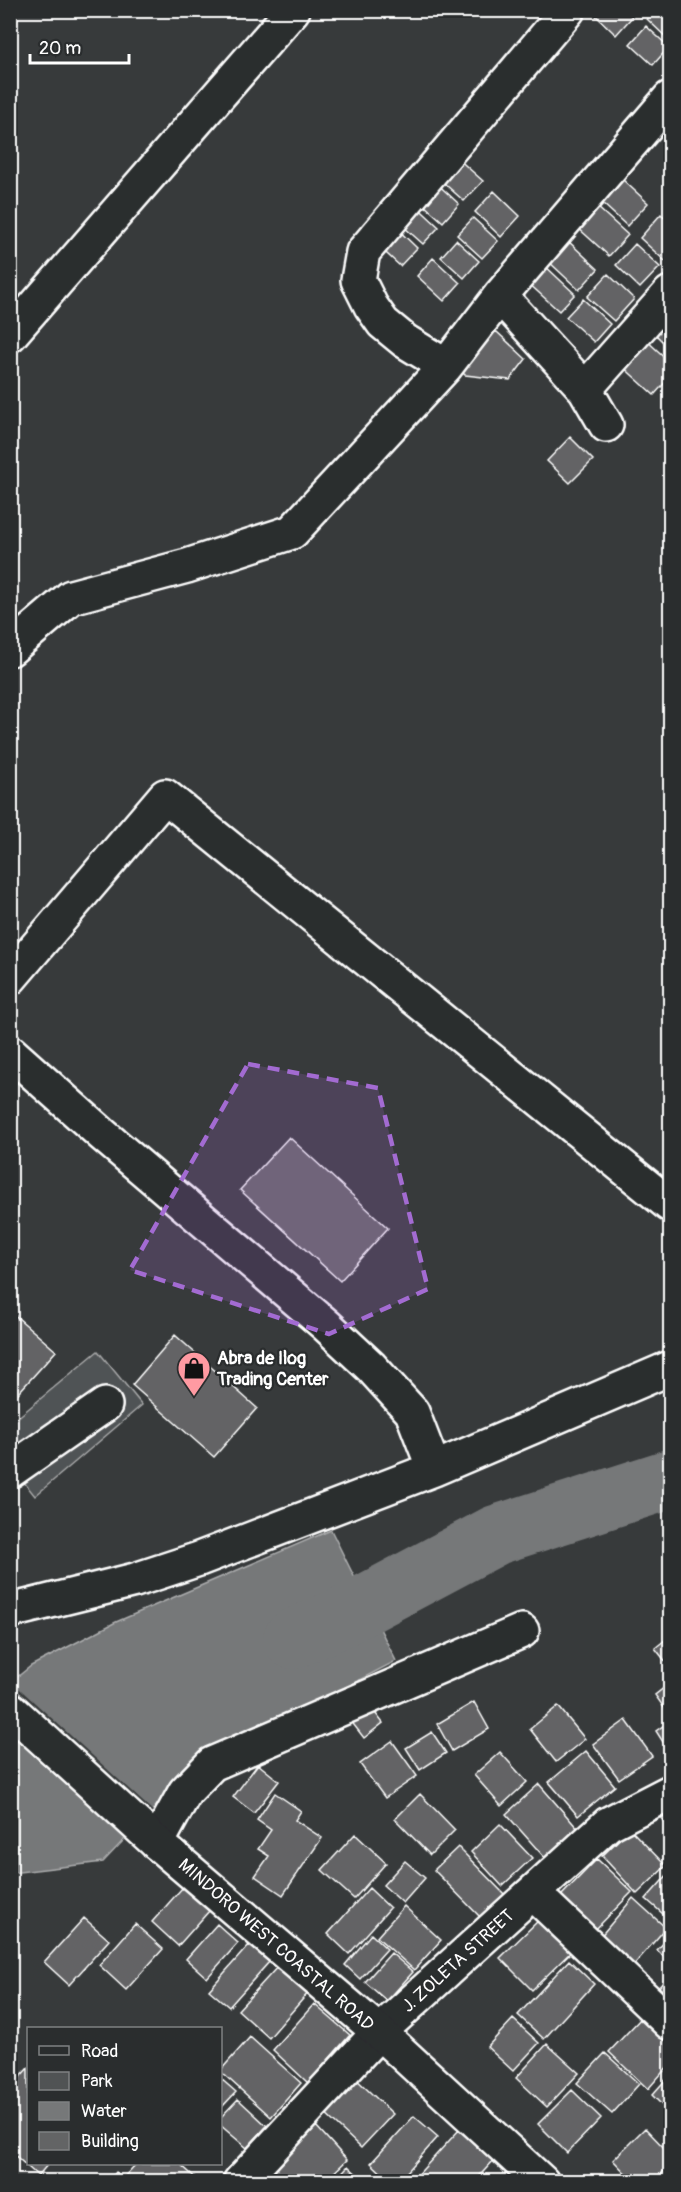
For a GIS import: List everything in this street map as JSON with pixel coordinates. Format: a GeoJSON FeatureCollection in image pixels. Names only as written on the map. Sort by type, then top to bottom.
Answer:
{"type":"FeatureCollection","features":[{"type":"Feature","properties":{"kind":"street"},"geometry":{"type":"LineString","coordinates":[[10,335],[293,10]]}},
{"type":"Feature","properties":{"kind":"street"},"geometry":{"type":"LineString","coordinates":[[446,366],[405,341],[377,315],[358,280],[363,252],[568,10]]}},
{"type":"Feature","properties":{"kind":"street"},"geometry":{"type":"LineString","coordinates":[[10,649],[71,597],[187,566],[292,532],[446,366],[500,296],[670,98]]}},
{"type":"Feature","properties":{"kind":"street"},"geometry":{"type":"LineString","coordinates":[[585,388],[670,293]]}},
{"type":"Feature","properties":{"kind":"street"},"geometry":{"type":"LineString","coordinates":[[500,296],[585,388],[606,425]]}},
{"type":"Feature","properties":{"kind":"street"},"geometry":{"type":"LineString","coordinates":[[10,978],[165,796],[670,1205]]}},
{"type":"Feature","properties":{"kind":"street"},"geometry":{"type":"LineString","coordinates":[[10,1052],[103,1135],[326,1325],[371,1367],[412,1412],[434,1469]]}},
{"type":"Feature","properties":{"kind":"street"},"geometry":{"type":"LineString","coordinates":[[10,1611],[135,1580],[199,1559],[434,1469],[670,1368]]}},
{"type":"Feature","properties":{"kind":"street"},"geometry":{"type":"LineString","coordinates":[[10,1471],[105,1405]]}},
{"type":"Feature","properties":{"kind":"street"},"geometry":{"type":"LineString","coordinates":[[149,1835],[212,1764],[522,1631]]}},
{"type":"Feature","properties":{"kind":"street","name":"MINDORO WEST COASTAL ROAD"},"geometry":{"type":"LineString","coordinates":[[10,1709],[149,1835],[379,2032],[542,2181]]}},
{"type":"Feature","properties":{"kind":"street","name":"J. ZOLETA STREET"},"geometry":{"type":"LineString","coordinates":[[248,2179],[379,2032],[608,1824],[670,1792]]}},
{"type":"Feature","properties":{"kind":"street"},"geometry":{"type":"LineString","coordinates":[[533,1893],[670,2024]]}},
{"type":"Feature","properties":{"kind":"highlighted area"},"geometry":{"type":"Polygon","coordinates":[[[248,1064],[378,1088],[428,1289],[329,1334],[130,1270],[248,1064]]]}},
{"type":"Feature","properties":{"kind":"green space"},"geometry":{"type":"Polygon","coordinates":[[[98,1351],[142,1405],[35,1496],[11,1466],[10,1424],[98,1351]]]}},
{"type":"Feature","properties":{"kind":"water"},"geometry":{"type":"Polygon","coordinates":[[[331,1530],[396,1661],[196,1764],[103,1862],[11,1873],[11,1682],[31,1666],[116,1622],[331,1530]]]}},
{"type":"Feature","properties":{"kind":"pier"},"geometry":{"type":"Polygon","coordinates":[[[11,1681],[154,1812],[127,1841],[10,1735],[11,1681]]]}},
{"type":"Feature","properties":{"kind":"building"},"geometry":{"type":"Polygon","coordinates":[[[590,10],[625,10],[632,17],[616,35],[590,10]]]}},
{"type":"Feature","properties":{"kind":"building"},"geometry":{"type":"Polygon","coordinates":[[[655,10],[670,10],[670,41],[647,19],[655,10]]]}},
{"type":"Feature","properties":{"kind":"building"},"geometry":{"type":"Polygon","coordinates":[[[646,26],[669,47],[653,65],[630,44],[646,26]]]}},
{"type":"Feature","properties":{"kind":"building"},"geometry":{"type":"Polygon","coordinates":[[[456,157],[483,181],[464,201],[437,177],[456,157]]]}},
{"type":"Feature","properties":{"kind":"building"},"geometry":{"type":"Polygon","coordinates":[[[431,178],[459,204],[443,222],[415,197],[431,178]]]}},
{"type":"Feature","properties":{"kind":"building"},"geometry":{"type":"Polygon","coordinates":[[[622,179],[648,203],[627,226],[601,202],[622,179]]]}},
{"type":"Feature","properties":{"kind":"building"},"geometry":{"type":"Polygon","coordinates":[[[494,191],[520,216],[501,237],[475,212],[494,191]]]}},
{"type":"Feature","properties":{"kind":"building"},"geometry":{"type":"Polygon","coordinates":[[[411,201],[439,227],[423,244],[395,219],[411,201]]]}},
{"type":"Feature","properties":{"kind":"building"},"geometry":{"type":"Polygon","coordinates":[[[596,206],[628,235],[609,256],[577,227],[596,206]]]}},
{"type":"Feature","properties":{"kind":"building"},"geometry":{"type":"Polygon","coordinates":[[[661,214],[670,222],[670,257],[666,262],[640,238],[661,214]]]}},
{"type":"Feature","properties":{"kind":"building"},"geometry":{"type":"Polygon","coordinates":[[[473,218],[498,241],[482,258],[457,235],[473,218]]]}},
{"type":"Feature","properties":{"kind":"building"},"geometry":{"type":"Polygon","coordinates":[[[391,223],[417,248],[400,266],[374,242],[391,223]]]}},
{"type":"Feature","properties":{"kind":"building"},"geometry":{"type":"Polygon","coordinates":[[[566,239],[598,269],[579,290],[547,260],[566,239]]]}},
{"type":"Feature","properties":{"kind":"building"},"geometry":{"type":"Polygon","coordinates":[[[456,240],[479,261],[464,278],[441,257],[456,240]]]}},
{"type":"Feature","properties":{"kind":"building"},"geometry":{"type":"Polygon","coordinates":[[[635,244],[660,267],[640,288],[616,265],[635,244]]]}},
{"type":"Feature","properties":{"kind":"building"},"geometry":{"type":"Polygon","coordinates":[[[433,258],[460,283],[444,301],[417,276],[433,258]]]}},
{"type":"Feature","properties":{"kind":"building"},"geometry":{"type":"Polygon","coordinates":[[[543,264],[575,294],[559,311],[527,282],[543,264]]]}},
{"type":"Feature","properties":{"kind":"building"},"geometry":{"type":"Polygon","coordinates":[[[608,274],[634,299],[614,321],[587,297],[608,274]]]}},
{"type":"Feature","properties":{"kind":"building"},"geometry":{"type":"Polygon","coordinates":[[[583,299],[610,324],[594,342],[566,317],[583,299]]]}},
{"type":"Feature","properties":{"kind":"building"},"geometry":{"type":"Polygon","coordinates":[[[670,312],[670,349],[653,332],[670,312]]]}},
{"type":"Feature","properties":{"kind":"building"},"geometry":{"type":"Polygon","coordinates":[[[497,332],[526,359],[510,380],[465,375],[444,354],[452,336],[497,332]]]}},
{"type":"Feature","properties":{"kind":"building"},"geometry":{"type":"Polygon","coordinates":[[[645,339],[670,362],[670,377],[654,395],[621,365],[645,339]]]}},
{"type":"Feature","properties":{"kind":"building"},"geometry":{"type":"Polygon","coordinates":[[[570,437],[593,460],[570,483],[547,461],[570,437]]]}},
{"type":"Feature","properties":{"kind":"building"},"geometry":{"type":"Polygon","coordinates":[[[289,1137],[388,1228],[340,1281],[240,1190],[289,1137]]]}},
{"type":"Feature","properties":{"kind":"building"},"geometry":{"type":"Polygon","coordinates":[[[10,1311],[56,1351],[10,1402],[10,1311]]]}},
{"type":"Feature","properties":{"kind":"building","name":"Abra de Ilog Trading Center"},"geometry":{"type":"Polygon","coordinates":[[[175,1335],[257,1408],[214,1457],[132,1385],[175,1335]]]}},
{"type":"Feature","properties":{"kind":"building"},"geometry":{"type":"Polygon","coordinates":[[[670,1636],[670,1667],[655,1648],[670,1636]]]}},
{"type":"Feature","properties":{"kind":"building"},"geometry":{"type":"Polygon","coordinates":[[[670,1683],[670,1716],[655,1695],[670,1683]]]}},
{"type":"Feature","properties":{"kind":"building"},"geometry":{"type":"Polygon","coordinates":[[[474,1702],[489,1729],[452,1751],[437,1724],[474,1702]]]}},
{"type":"Feature","properties":{"kind":"building"},"geometry":{"type":"Polygon","coordinates":[[[369,1705],[383,1723],[364,1738],[350,1720],[369,1705]]]}},
{"type":"Feature","properties":{"kind":"building"},"geometry":{"type":"Polygon","coordinates":[[[558,1706],[585,1739],[556,1762],[530,1729],[558,1706]]]}},
{"type":"Feature","properties":{"kind":"building"},"geometry":{"type":"Polygon","coordinates":[[[626,1720],[652,1756],[619,1779],[593,1744],[626,1720]]]}},
{"type":"Feature","properties":{"kind":"building"},"geometry":{"type":"Polygon","coordinates":[[[670,1721],[670,1753],[656,1731],[670,1721]]]}},
{"type":"Feature","properties":{"kind":"building"},"geometry":{"type":"Polygon","coordinates":[[[432,1732],[446,1753],[420,1770],[406,1748],[432,1732]]]}},
{"type":"Feature","properties":{"kind":"building"},"geometry":{"type":"Polygon","coordinates":[[[392,1741],[417,1776],[385,1798],[360,1764],[392,1741]]]}},
{"type":"Feature","properties":{"kind":"building"},"geometry":{"type":"Polygon","coordinates":[[[586,1751],[615,1786],[578,1816],[549,1782],[586,1751]]]}},
{"type":"Feature","properties":{"kind":"building"},"geometry":{"type":"Polygon","coordinates":[[[500,1752],[527,1782],[501,1806],[474,1775],[500,1752]]]}},
{"type":"Feature","properties":{"kind":"building"},"geometry":{"type":"Polygon","coordinates":[[[258,1764],[279,1781],[254,1813],[233,1797],[258,1764]]]}},
{"type":"Feature","properties":{"kind":"building"},"geometry":{"type":"Polygon","coordinates":[[[539,1784],[578,1829],[545,1858],[506,1814],[539,1784]]]}},
{"type":"Feature","properties":{"kind":"building"},"geometry":{"type":"Polygon","coordinates":[[[275,1793],[301,1811],[295,1820],[322,1838],[283,1895],[255,1876],[269,1856],[258,1849],[271,1830],[257,1820],[275,1793]]]}},
{"type":"Feature","properties":{"kind":"building"},"geometry":{"type":"Polygon","coordinates":[[[420,1794],[455,1830],[430,1855],[395,1819],[420,1794]]]}},
{"type":"Feature","properties":{"kind":"building"},"geometry":{"type":"Polygon","coordinates":[[[670,1811],[670,1831],[661,1818],[670,1811]]]}},
{"type":"Feature","properties":{"kind":"building"},"geometry":{"type":"Polygon","coordinates":[[[500,1824],[532,1858],[502,1886],[471,1852],[500,1824]]]}},
{"type":"Feature","properties":{"kind":"building"},"geometry":{"type":"Polygon","coordinates":[[[630,1829],[666,1866],[637,1894],[602,1856],[630,1829]]]}},
{"type":"Feature","properties":{"kind":"building"},"geometry":{"type":"Polygon","coordinates":[[[355,1834],[386,1863],[354,1899],[322,1870],[355,1834]]]}},
{"type":"Feature","properties":{"kind":"building"},"geometry":{"type":"Polygon","coordinates":[[[458,1847],[507,1897],[483,1920],[434,1870],[458,1847]]]}},
{"type":"Feature","properties":{"kind":"building"},"geometry":{"type":"Polygon","coordinates":[[[597,1859],[632,1892],[592,1933],[558,1899],[597,1859]]]}},
{"type":"Feature","properties":{"kind":"building"},"geometry":{"type":"Polygon","coordinates":[[[405,1861],[425,1878],[403,1903],[383,1885],[405,1861]]]}},
{"type":"Feature","properties":{"kind":"building"},"geometry":{"type":"Polygon","coordinates":[[[670,1872],[670,1920],[646,1899],[670,1872]]]}},
{"type":"Feature","properties":{"kind":"building"},"geometry":{"type":"Polygon","coordinates":[[[183,1887],[209,1911],[178,1946],[152,1922],[183,1887]]]}},
{"type":"Feature","properties":{"kind":"building"},"geometry":{"type":"Polygon","coordinates":[[[369,1888],[390,1908],[349,1954],[328,1934],[369,1888]]]}},
{"type":"Feature","properties":{"kind":"building"},"geometry":{"type":"Polygon","coordinates":[[[633,1898],[666,1928],[632,1967],[599,1938],[633,1898]]]}},
{"type":"Feature","properties":{"kind":"building"},"geometry":{"type":"Polygon","coordinates":[[[404,1906],[441,1940],[414,1970],[377,1937],[404,1906]]]}},
{"type":"Feature","properties":{"kind":"building"},"geometry":{"type":"Polygon","coordinates":[[[84,1918],[109,1940],[69,1985],[44,1962],[84,1918]]]}},
{"type":"Feature","properties":{"kind":"building"},"geometry":{"type":"Polygon","coordinates":[[[541,1918],[573,1950],[532,1990],[500,1958],[541,1918]]]}},
{"type":"Feature","properties":{"kind":"building"},"geometry":{"type":"Polygon","coordinates":[[[135,1924],[163,1949],[126,1990],[99,1965],[135,1924]]]}},
{"type":"Feature","properties":{"kind":"building"},"geometry":{"type":"Polygon","coordinates":[[[217,1924],[238,1943],[207,1978],[186,1959],[217,1924]]]}},
{"type":"Feature","properties":{"kind":"building"},"geometry":{"type":"Polygon","coordinates":[[[371,1934],[387,1949],[360,1979],[345,1965],[371,1934]]]}},
{"type":"Feature","properties":{"kind":"building"},"geometry":{"type":"Polygon","coordinates":[[[670,1936],[670,1963],[657,1950],[670,1936]]]}},
{"type":"Feature","properties":{"kind":"building"},"geometry":{"type":"Polygon","coordinates":[[[249,1945],[269,1962],[229,2007],[209,1990],[249,1945]]]}},
{"type":"Feature","properties":{"kind":"building"},"geometry":{"type":"Polygon","coordinates":[[[391,1953],[413,1972],[387,2001],[365,1982],[391,1953]]]}},
{"type":"Feature","properties":{"kind":"building"},"geometry":{"type":"Polygon","coordinates":[[[569,1960],[594,1984],[544,2039],[518,2015],[569,1960]]]}},
{"type":"Feature","properties":{"kind":"building"},"geometry":{"type":"Polygon","coordinates":[[[279,1965],[309,1992],[269,2038],[238,2010],[279,1965]]]}},
{"type":"Feature","properties":{"kind":"building"},"geometry":{"type":"Polygon","coordinates":[[[670,1974],[670,1997],[659,1987],[670,1974]]]}},
{"type":"Feature","properties":{"kind":"building"},"geometry":{"type":"Polygon","coordinates":[[[314,2004],[350,2035],[308,2083],[273,2050],[314,2004]]]}},
{"type":"Feature","properties":{"kind":"building"},"geometry":{"type":"Polygon","coordinates":[[[643,2016],[670,2042],[670,2064],[648,2089],[609,2052],[643,2016]]]}},
{"type":"Feature","properties":{"kind":"building"},"geometry":{"type":"Polygon","coordinates":[[[513,2019],[539,2043],[513,2071],[487,2047],[513,2019]]]}},
{"type":"Feature","properties":{"kind":"building"},"geometry":{"type":"Polygon","coordinates":[[[250,2037],[301,2083],[271,2117],[222,2073],[222,2069],[250,2037]]]}},
{"type":"Feature","properties":{"kind":"building"},"geometry":{"type":"Polygon","coordinates":[[[547,2044],[579,2073],[547,2107],[516,2078],[547,2044]]]}},
{"type":"Feature","properties":{"kind":"building"},"geometry":{"type":"Polygon","coordinates":[[[605,2053],[639,2084],[612,2114],[577,2083],[605,2053]]]}},
{"type":"Feature","properties":{"kind":"building"},"geometry":{"type":"Polygon","coordinates":[[[27,2069],[27,2165],[47,2165],[38,2176],[10,2151],[10,2088],[27,2069]]]}},
{"type":"Feature","properties":{"kind":"building"},"geometry":{"type":"Polygon","coordinates":[[[352,2075],[393,2114],[361,2148],[320,2109],[352,2075]]]}},
{"type":"Feature","properties":{"kind":"building"},"geometry":{"type":"Polygon","coordinates":[[[670,2075],[670,2113],[652,2095],[670,2075]]]}},
{"type":"Feature","properties":{"kind":"building"},"geometry":{"type":"Polygon","coordinates":[[[222,2080],[236,2092],[222,2107],[222,2080]]]}},
{"type":"Feature","properties":{"kind":"building"},"geometry":{"type":"Polygon","coordinates":[[[572,2090],[601,2118],[567,2153],[538,2124],[572,2090]]]}},
{"type":"Feature","properties":{"kind":"building"},"geometry":{"type":"Polygon","coordinates":[[[238,2099],[267,2126],[247,2148],[222,2127],[222,2116],[238,2099]]]}},
{"type":"Feature","properties":{"kind":"building"},"geometry":{"type":"Polygon","coordinates":[[[414,2116],[438,2137],[398,2182],[391,2182],[371,2163],[414,2116]]]}},
{"type":"Feature","properties":{"kind":"building"},"geometry":{"type":"Polygon","coordinates":[[[316,2126],[347,2160],[324,2182],[282,2182],[270,2169],[316,2126]]]}},
{"type":"Feature","properties":{"kind":"building"},"geometry":{"type":"Polygon","coordinates":[[[645,2128],[670,2154],[670,2165],[653,2182],[634,2182],[613,2160],[645,2128]]]}},
{"type":"Feature","properties":{"kind":"building"},"geometry":{"type":"Polygon","coordinates":[[[459,2130],[493,2161],[474,2182],[417,2182],[414,2179],[459,2130]]]}},
{"type":"Feature","properties":{"kind":"building"},"geometry":{"type":"Polygon","coordinates":[[[135,2165],[181,2165],[200,2182],[131,2182],[125,2176],[135,2165]]]}},
{"type":"Feature","properties":{"kind":"building"},"geometry":{"type":"Polygon","coordinates":[[[348,2166],[365,2182],[333,2182],[348,2166]]]}},
{"type":"Feature","properties":{"kind":"building"},"geometry":{"type":"Polygon","coordinates":[[[116,2172],[126,2182],[108,2182],[116,2172]]]}},
{"type":"Feature","properties":{"kind":"waterway"},"geometry":{"type":"LineString","coordinates":[[293,1639],[338,1619],[496,1535],[670,1479]]}},
{"type":"Feature","properties":{"kind":"place","name":"Abra de Ilog Trading Center"},"geometry":{"type":"Point","coordinates":[194,1397]}}]}
